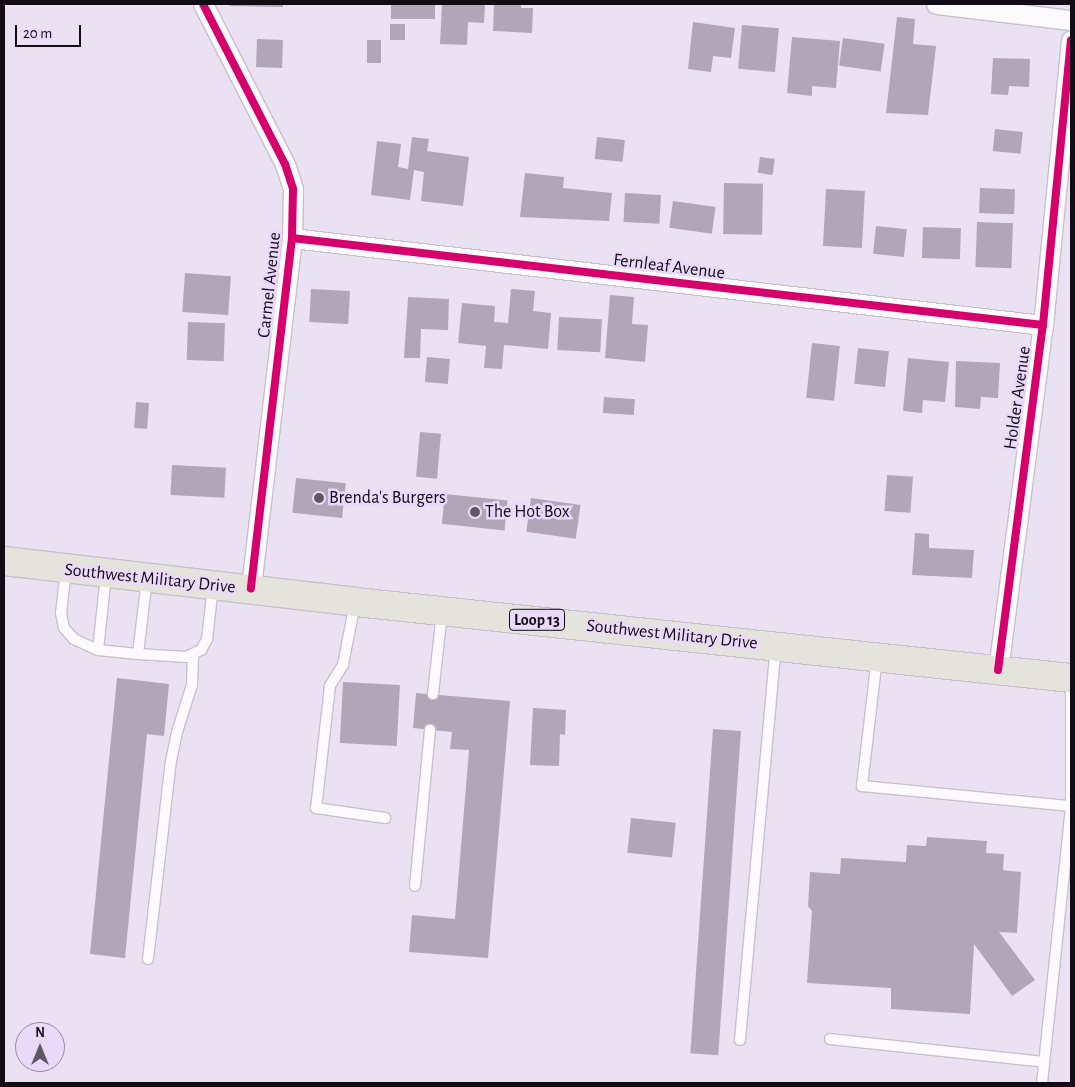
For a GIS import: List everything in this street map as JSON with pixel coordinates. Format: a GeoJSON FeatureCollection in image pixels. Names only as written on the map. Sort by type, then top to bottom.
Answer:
{"type":"FeatureCollection","features":[{"type":"Feature","properties":{"kind":"main road","name":"Southwest Military Drive"},"geometry":{"type":"LineString","coordinates":[[4,561],[66,570],[356,602],[1071,678]]}},
{"type":"Feature","properties":{"kind":"street","name":"Carmel Avenue"},"geometry":{"type":"LineString","coordinates":[[203,4],[285,164],[293,189],[292,238],[251,589]]}},
{"type":"Feature","properties":{"kind":"street"},"geometry":{"type":"LineString","coordinates":[[936,4],[1071,20]]}},
{"type":"Feature","properties":{"kind":"street","name":"Holder Avenue"},"geometry":{"type":"LineString","coordinates":[[998,670],[1043,325],[1071,40]]}},
{"type":"Feature","properties":{"kind":"street","name":"Fernleaf Avenue"},"geometry":{"type":"LineString","coordinates":[[292,238],[1043,325]]}},
{"type":"Feature","properties":{"kind":"lane"},"geometry":{"type":"LineString","coordinates":[[66,570],[61,613],[64,628],[74,639],[98,650],[138,654],[193,655],[201,650],[206,639],[213,585]]}},
{"type":"Feature","properties":{"kind":"lane"},"geometry":{"type":"LineString","coordinates":[[98,650],[106,574]]}},
{"type":"Feature","properties":{"kind":"lane"},"geometry":{"type":"LineString","coordinates":[[138,654],[147,578]]}},
{"type":"Feature","properties":{"kind":"lane"},"geometry":{"type":"LineString","coordinates":[[356,602],[343,664],[330,686],[316,808],[385,818]]}},
{"type":"Feature","properties":{"kind":"lane"},"geometry":{"type":"LineString","coordinates":[[433,694],[442,610]]}},
{"type":"Feature","properties":{"kind":"lane"},"geometry":{"type":"LineString","coordinates":[[740,1040],[776,646]]}},
{"type":"Feature","properties":{"kind":"lane"},"geometry":{"type":"LineString","coordinates":[[148,959],[170,771],[177,732],[192,685],[193,655]]}},
{"type":"Feature","properties":{"kind":"lane"},"geometry":{"type":"LineString","coordinates":[[877,657],[862,786],[1071,806]]}},
{"type":"Feature","properties":{"kind":"lane"},"geometry":{"type":"LineString","coordinates":[[1042,1083],[1071,806],[1071,687]]}},
{"type":"Feature","properties":{"kind":"lane"},"geometry":{"type":"LineString","coordinates":[[415,886],[430,730]]}},
{"type":"Feature","properties":{"kind":"lane"},"geometry":{"type":"LineString","coordinates":[[830,1039],[1044,1062]]}},
{"type":"Feature","properties":{"kind":"building"},"geometry":{"type":"Polygon","coordinates":[[[230,4],[283,4],[283,7],[230,6],[230,4]]]}},
{"type":"Feature","properties":{"kind":"building"},"geometry":{"type":"Polygon","coordinates":[[[391,4],[435,4],[435,19],[391,19],[391,4]]]}},
{"type":"Feature","properties":{"kind":"building"},"geometry":{"type":"Polygon","coordinates":[[[442,4],[485,4],[484,23],[468,22],[467,45],[440,44],[442,4]]]}},
{"type":"Feature","properties":{"kind":"building"},"geometry":{"type":"Polygon","coordinates":[[[494,4],[521,4],[521,8],[533,8],[532,33],[493,31],[494,4]]]}},
{"type":"Feature","properties":{"kind":"building"},"geometry":{"type":"Polygon","coordinates":[[[897,17],[915,19],[913,44],[936,46],[928,115],[886,113],[897,17]]]}},
{"type":"Feature","properties":{"kind":"building"},"geometry":{"type":"Polygon","coordinates":[[[693,22],[735,28],[731,58],[713,56],[711,72],[688,69],[693,22]]]}},
{"type":"Feature","properties":{"kind":"building"},"geometry":{"type":"Polygon","coordinates":[[[390,24],[405,24],[405,40],[390,40],[390,24]]]}},
{"type":"Feature","properties":{"kind":"building"},"geometry":{"type":"Polygon","coordinates":[[[742,25],[779,28],[775,72],[738,69],[742,25]]]}},
{"type":"Feature","properties":{"kind":"building"},"geometry":{"type":"Polygon","coordinates":[[[792,37],[840,41],[836,88],[812,86],[812,96],[787,93],[792,37]]]}},
{"type":"Feature","properties":{"kind":"building"},"geometry":{"type":"Polygon","coordinates":[[[843,38],[885,44],[881,72],[839,66],[843,38]]]}},
{"type":"Feature","properties":{"kind":"building"},"geometry":{"type":"Polygon","coordinates":[[[257,39],[283,40],[282,68],[256,67],[257,39]]]}},
{"type":"Feature","properties":{"kind":"building"},"geometry":{"type":"Polygon","coordinates":[[[367,40],[381,40],[381,63],[367,63],[367,40]]]}},
{"type":"Feature","properties":{"kind":"building"},"geometry":{"type":"Polygon","coordinates":[[[993,58],[1030,59],[1029,87],[1009,86],[1008,95],[991,94],[993,58]]]}},
{"type":"Feature","properties":{"kind":"building"},"geometry":{"type":"Polygon","coordinates":[[[995,129],[1023,132],[1021,154],[993,151],[995,129]]]}},
{"type":"Feature","properties":{"kind":"building"},"geometry":{"type":"Polygon","coordinates":[[[412,137],[429,139],[427,151],[469,157],[463,206],[421,201],[424,172],[414,170],[410,200],[371,195],[377,141],[401,144],[398,167],[408,169],[412,137]]]}},
{"type":"Feature","properties":{"kind":"building"},"geometry":{"type":"Polygon","coordinates":[[[597,137],[625,140],[623,162],[595,159],[597,137]]]}},
{"type":"Feature","properties":{"kind":"building"},"geometry":{"type":"Polygon","coordinates":[[[760,157],[775,159],[773,175],[758,173],[760,157]]]}},
{"type":"Feature","properties":{"kind":"building"},"geometry":{"type":"Polygon","coordinates":[[[525,173],[564,177],[563,188],[612,193],[609,221],[520,217],[525,173]]]}},
{"type":"Feature","properties":{"kind":"building"},"geometry":{"type":"Polygon","coordinates":[[[724,183],[763,184],[762,235],[723,234],[724,183]]]}},
{"type":"Feature","properties":{"kind":"building"},"geometry":{"type":"Polygon","coordinates":[[[980,188],[1015,189],[1014,214],[979,213],[980,188]]]}},
{"type":"Feature","properties":{"kind":"building"},"geometry":{"type":"Polygon","coordinates":[[[826,189],[865,191],[862,248],[823,246],[826,189]]]}},
{"type":"Feature","properties":{"kind":"building"},"geometry":{"type":"Polygon","coordinates":[[[625,193],[661,195],[659,224],[623,222],[625,193]]]}},
{"type":"Feature","properties":{"kind":"building"},"geometry":{"type":"Polygon","coordinates":[[[673,201],[716,207],[712,234],[669,228],[673,201]]]}},
{"type":"Feature","properties":{"kind":"building"},"geometry":{"type":"Polygon","coordinates":[[[977,222],[1013,223],[1011,268],[975,267],[977,222]]]}},
{"type":"Feature","properties":{"kind":"building"},"geometry":{"type":"Polygon","coordinates":[[[876,226],[907,229],[904,257],[873,254],[876,226]]]}},
{"type":"Feature","properties":{"kind":"building"},"geometry":{"type":"Polygon","coordinates":[[[923,227],[961,228],[960,259],[922,258],[923,227]]]}},
{"type":"Feature","properties":{"kind":"building"},"geometry":{"type":"Polygon","coordinates":[[[185,273],[231,276],[228,315],[182,312],[185,273]]]}},
{"type":"Feature","properties":{"kind":"building"},"geometry":{"type":"Polygon","coordinates":[[[311,289],[350,291],[348,324],[309,322],[311,289]]]}},
{"type":"Feature","properties":{"kind":"building"},"geometry":{"type":"Polygon","coordinates":[[[511,289],[535,291],[533,311],[551,313],[548,349],[504,345],[502,369],[484,368],[486,346],[458,343],[462,303],[495,306],[494,322],[508,323],[511,289]]]}},
{"type":"Feature","properties":{"kind":"building"},"geometry":{"type":"Polygon","coordinates":[[[610,295],[634,297],[632,324],[648,325],[645,362],[605,358],[610,295]]]}},
{"type":"Feature","properties":{"kind":"building"},"geometry":{"type":"Polygon","coordinates":[[[408,297],[449,299],[448,330],[421,329],[420,358],[404,358],[408,297]]]}},
{"type":"Feature","properties":{"kind":"building"},"geometry":{"type":"Polygon","coordinates":[[[559,317],[602,319],[600,352],[557,350],[559,317]]]}},
{"type":"Feature","properties":{"kind":"building"},"geometry":{"type":"Polygon","coordinates":[[[188,322],[225,323],[224,361],[187,360],[188,322]]]}},
{"type":"Feature","properties":{"kind":"building"},"geometry":{"type":"Polygon","coordinates":[[[812,343],[840,346],[834,401],[806,398],[812,343]]]}},
{"type":"Feature","properties":{"kind":"building"},"geometry":{"type":"Polygon","coordinates":[[[858,348],[889,351],[885,387],[854,384],[858,348]]]}},
{"type":"Feature","properties":{"kind":"building"},"geometry":{"type":"Polygon","coordinates":[[[427,357],[450,359],[448,384],[425,382],[427,357]]]}},
{"type":"Feature","properties":{"kind":"building"},"geometry":{"type":"Polygon","coordinates":[[[908,358],[949,362],[945,402],[923,400],[922,413],[903,411],[908,358]]]}},
{"type":"Feature","properties":{"kind":"building"},"geometry":{"type":"Polygon","coordinates":[[[956,361],[1000,363],[998,398],[981,397],[980,409],[955,407],[956,361]]]}},
{"type":"Feature","properties":{"kind":"building"},"geometry":{"type":"Polygon","coordinates":[[[604,397],[635,399],[634,415],[603,413],[604,397]]]}},
{"type":"Feature","properties":{"kind":"building"},"geometry":{"type":"Polygon","coordinates":[[[136,402],[149,403],[147,429],[134,428],[136,402]]]}},
{"type":"Feature","properties":{"kind":"building"},"geometry":{"type":"Polygon","coordinates":[[[420,432],[441,434],[437,479],[416,477],[420,432]]]}},
{"type":"Feature","properties":{"kind":"building"},"geometry":{"type":"Polygon","coordinates":[[[172,465],[226,468],[224,498],[170,495],[172,465]]]}},
{"type":"Feature","properties":{"kind":"building"},"geometry":{"type":"Polygon","coordinates":[[[887,475],[913,477],[910,513],[884,511],[887,475]]]}},
{"type":"Feature","properties":{"kind":"building","name":"Brenda's Burgers"},"geometry":{"type":"Polygon","coordinates":[[[296,478],[346,483],[342,518],[292,513],[296,478]]]}},
{"type":"Feature","properties":{"kind":"building","name":"The Hot Box"},"geometry":{"type":"Polygon","coordinates":[[[445,494],[508,501],[505,530],[442,524],[445,494]]]}},
{"type":"Feature","properties":{"kind":"building"},"geometry":{"type":"Polygon","coordinates":[[[531,498],[581,505],[576,539],[526,532],[531,498]]]}},
{"type":"Feature","properties":{"kind":"building"},"geometry":{"type":"Polygon","coordinates":[[[915,533],[929,534],[929,548],[974,550],[972,578],[912,575],[915,533]]]}},
{"type":"Feature","properties":{"kind":"building"},"geometry":{"type":"Polygon","coordinates":[[[117,678],[169,684],[164,736],[147,734],[125,958],[90,954],[117,678]]]}},
{"type":"Feature","properties":{"kind":"building"},"geometry":{"type":"Polygon","coordinates":[[[343,682],[400,685],[397,746],[340,743],[343,682]]]}},
{"type":"Feature","properties":{"kind":"building"},"geometry":{"type":"Polygon","coordinates":[[[416,693],[510,701],[488,958],[409,952],[412,915],[455,919],[469,750],[450,749],[452,732],[413,728],[416,693]]]}},
{"type":"Feature","properties":{"kind":"building"},"geometry":{"type":"Polygon","coordinates":[[[533,708],[566,710],[565,735],[560,734],[559,766],[530,765],[533,708]]]}},
{"type":"Feature","properties":{"kind":"building"},"geometry":{"type":"Polygon","coordinates":[[[713,729],[741,731],[718,1055],[690,1053],[713,729]]]}},
{"type":"Feature","properties":{"kind":"building"},"geometry":{"type":"Polygon","coordinates":[[[631,818],[676,823],[672,858],[627,853],[631,818]]]}},
{"type":"Feature","properties":{"kind":"building"},"geometry":{"type":"Polygon","coordinates":[[[927,837],[987,841],[986,853],[1004,854],[1003,870],[1021,872],[1017,933],[999,932],[1035,980],[1012,996],[974,944],[970,1014],[891,1009],[891,988],[807,983],[812,911],[808,906],[810,872],[840,874],[841,858],[906,862],[907,845],[926,846],[927,837]]]}},
{"type":"Feature","properties":{"kind":"cycle path"},"geometry":{"type":"LineString","coordinates":[[203,4],[285,164],[293,189],[292,238],[251,589]]}},
{"type":"Feature","properties":{"kind":"cycle path"},"geometry":{"type":"LineString","coordinates":[[998,670],[1043,325],[1071,40]]}},
{"type":"Feature","properties":{"kind":"cycle path"},"geometry":{"type":"LineString","coordinates":[[292,238],[1043,325]]}},
{"type":"Feature","properties":{"kind":"place","name":"Brenda's Burgers"},"geometry":{"type":"Point","coordinates":[319,498]}},
{"type":"Feature","properties":{"kind":"place","name":"The Hot Box"},"geometry":{"type":"Point","coordinates":[475,512]}}]}
